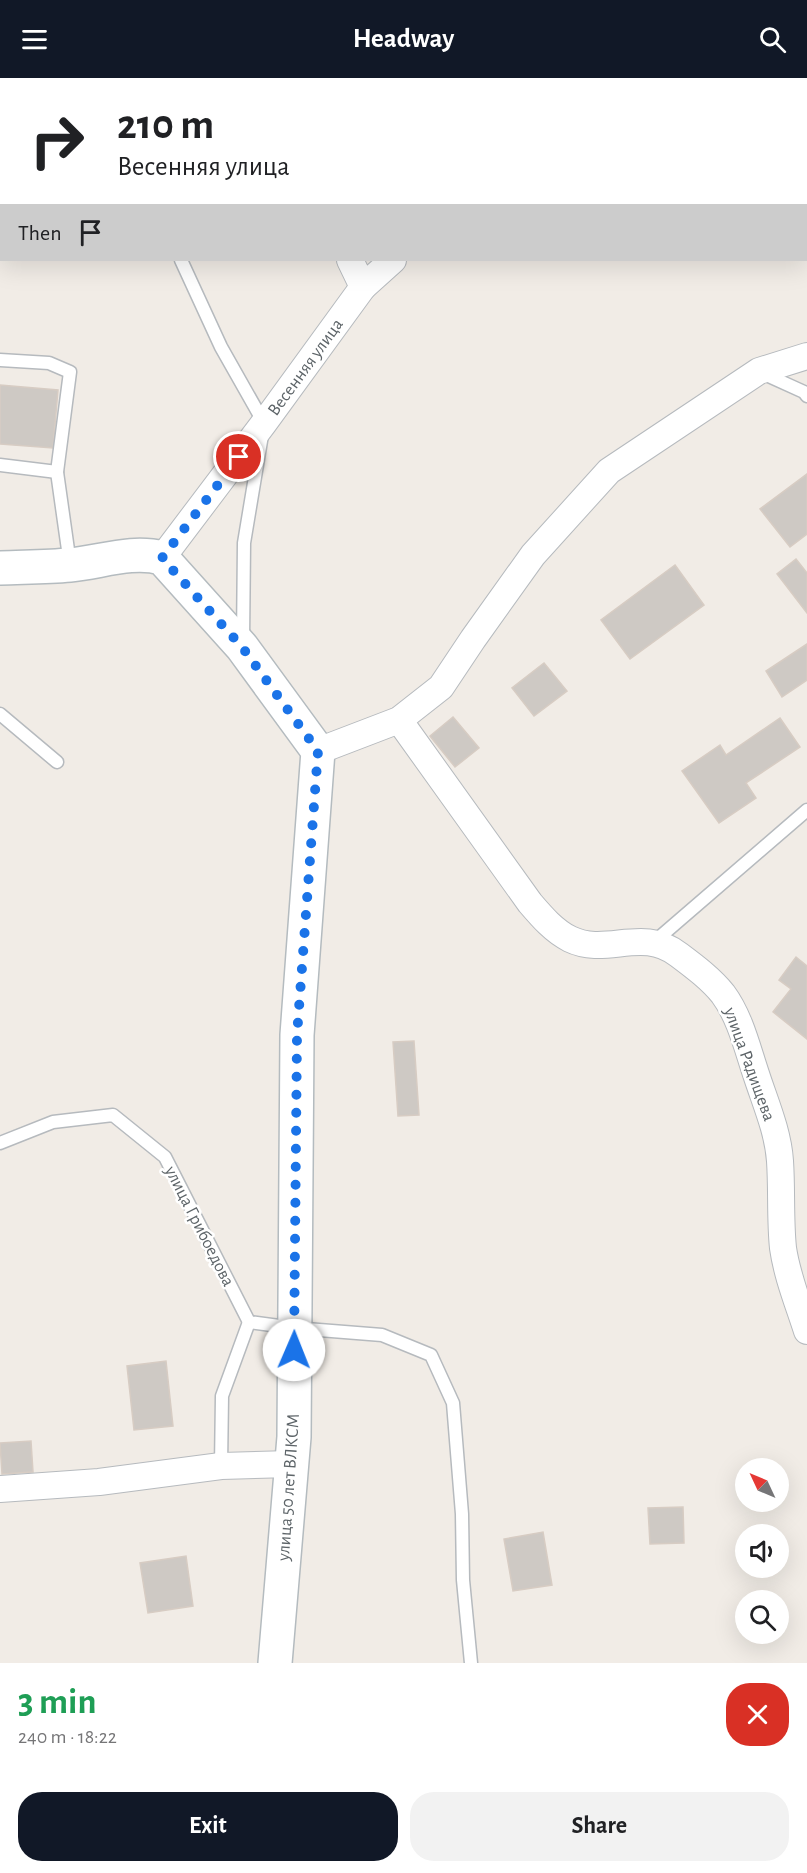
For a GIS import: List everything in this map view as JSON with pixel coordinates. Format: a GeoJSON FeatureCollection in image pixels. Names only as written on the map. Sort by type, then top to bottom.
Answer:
{"type":"FeatureCollection","features":[{"type":"Feature","properties":{"kind":"street"},"geometry":{"type":"LineString","coordinates":[[350,261],[363,287],[392,261]]}},
{"type":"Feature","properties":{"kind":"street","name":"Весенняя улица"},"geometry":{"type":"LineString","coordinates":[[162,558],[363,287]]}},
{"type":"Feature","properties":{"kind":"street"},"geometry":{"type":"LineString","coordinates":[[0,568],[70,565],[136,555],[162,558],[242,647],[318,751],[399,720],[441,687],[533,555],[609,471],[759,371],[807,356]]}},
{"type":"Feature","properties":{"kind":"street","name":"улица Радищева"},"geometry":{"type":"LineString","coordinates":[[399,720],[530,903],[550,926],[571,940],[593,946],[654,942],[669,947],[707,976],[724,995],[736,1017],[775,1131],[780,1159],[783,1247],[790,1280],[807,1331]]}},
{"type":"Feature","properties":{"kind":"street","name":"улица 50 лет ВЛКСМ"},"geometry":{"type":"LineString","coordinates":[[275,1663],[294,1437],[297,1035],[318,751]]}},
{"type":"Feature","properties":{"kind":"street"},"geometry":{"type":"LineString","coordinates":[[0,1490],[99,1482],[221,1466],[291,1464]]}},
{"type":"Feature","properties":{"kind":"lane"},"geometry":{"type":"LineString","coordinates":[[181,261],[221,347],[264,423],[244,543],[242,647]]}},
{"type":"Feature","properties":{"kind":"lane"},"geometry":{"type":"LineString","coordinates":[[0,360],[49,363],[69,372],[57,472],[70,565]]}},
{"type":"Feature","properties":{"kind":"lane"},"geometry":{"type":"LineString","coordinates":[[759,371],[804,392],[807,396]]}},
{"type":"Feature","properties":{"kind":"lane"},"geometry":{"type":"LineString","coordinates":[[0,465],[57,472]]}},
{"type":"Feature","properties":{"kind":"lane"},"geometry":{"type":"LineString","coordinates":[[0,714],[57,762]]}},
{"type":"Feature","properties":{"kind":"lane"},"geometry":{"type":"LineString","coordinates":[[654,942],[807,810]]}},
{"type":"Feature","properties":{"kind":"lane","name":"улица Грибоедова"},"geometry":{"type":"LineString","coordinates":[[0,1143],[53,1122],[112,1116],[165,1157],[249,1322]]}},
{"type":"Feature","properties":{"kind":"lane"},"geometry":{"type":"LineString","coordinates":[[221,1466],[222,1396],[249,1322],[382,1335],[432,1356],[453,1403],[462,1514],[463,1580],[471,1663]]}},
{"type":"Feature","properties":{"kind":"building"},"geometry":{"type":"Polygon","coordinates":[[[0,385],[58,390],[53,448],[0,444],[0,385]]]}},
{"type":"Feature","properties":{"kind":"building"},"geometry":{"type":"Polygon","coordinates":[[[807,474],[807,534],[790,547],[760,509],[807,474]]]}},
{"type":"Feature","properties":{"kind":"building"},"geometry":{"type":"Polygon","coordinates":[[[796,559],[807,573],[807,613],[777,574],[796,559]]]}},
{"type":"Feature","properties":{"kind":"building"},"geometry":{"type":"Polygon","coordinates":[[[675,565],[704,605],[630,659],[601,620],[675,565]]]}},
{"type":"Feature","properties":{"kind":"building"},"geometry":{"type":"Polygon","coordinates":[[[807,644],[807,680],[782,697],[766,671],[807,644]]]}},
{"type":"Feature","properties":{"kind":"building"},"geometry":{"type":"Polygon","coordinates":[[[544,663],[567,691],[534,716],[512,688],[544,663]]]}},
{"type":"Feature","properties":{"kind":"building"},"geometry":{"type":"Polygon","coordinates":[[[453,717],[479,748],[455,767],[430,736],[453,717]]]}},
{"type":"Feature","properties":{"kind":"building"},"geometry":{"type":"Polygon","coordinates":[[[780,718],[800,747],[746,783],[756,798],[719,823],[682,771],[720,745],[726,755],[780,718]]]}},
{"type":"Feature","properties":{"kind":"building"},"geometry":{"type":"Polygon","coordinates":[[[796,957],[807,966],[807,1039],[773,1012],[791,989],[779,980],[796,957]]]}},
{"type":"Feature","properties":{"kind":"building"},"geometry":{"type":"Polygon","coordinates":[[[414,1041],[419,1115],[398,1116],[393,1042],[414,1041]]]}},
{"type":"Feature","properties":{"kind":"building"},"geometry":{"type":"Polygon","coordinates":[[[166,1361],[173,1426],[134,1430],[127,1366],[166,1361]]]}},
{"type":"Feature","properties":{"kind":"building"},"geometry":{"type":"Polygon","coordinates":[[[31,1441],[33,1472],[2,1474],[0,1443],[31,1441]]]}},
{"type":"Feature","properties":{"kind":"building"},"geometry":{"type":"Polygon","coordinates":[[[683,1507],[684,1543],[650,1544],[648,1508],[683,1507]]]}},
{"type":"Feature","properties":{"kind":"building"},"geometry":{"type":"Polygon","coordinates":[[[543,1532],[552,1585],[513,1591],[504,1539],[543,1532]]]}},
{"type":"Feature","properties":{"kind":"building"},"geometry":{"type":"Polygon","coordinates":[[[186,1556],[193,1606],[148,1613],[140,1563],[186,1556]]]}},
{"type":"Feature","properties":{"kind":"route"},"geometry":{"type":"LineString","coordinates":[[239,457],[162,558],[242,647],[318,751],[297,1035],[294,1350]]}}]}
